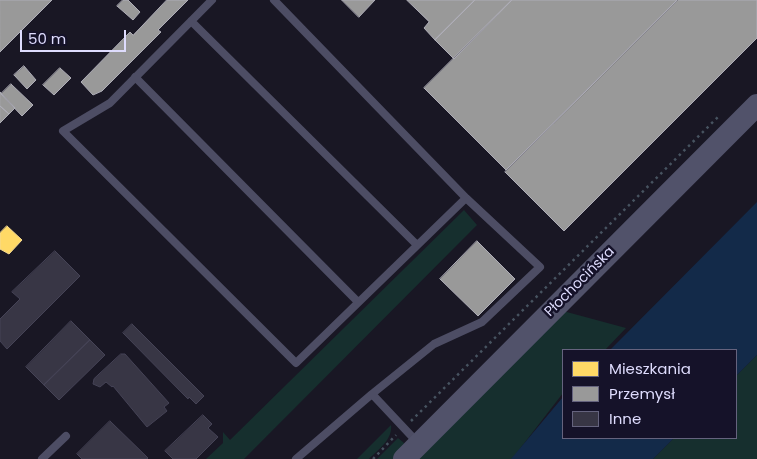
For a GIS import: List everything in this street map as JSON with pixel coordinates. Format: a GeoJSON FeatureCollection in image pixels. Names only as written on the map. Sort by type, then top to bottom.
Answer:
{"type":"FeatureCollection","features":[{"type":"Feature","properties":{"kind":"main road","name":"Płochocińska"},"geometry":{"type":"LineString","coordinates":[[411,452],[757,105]]}},
{"type":"Feature","properties":{"kind":"lane"},"geometry":{"type":"LineString","coordinates":[[212,0],[110,103],[63,131],[296,363],[466,198]]}},
{"type":"Feature","properties":{"kind":"lane"},"geometry":{"type":"LineString","coordinates":[[274,0],[466,198],[540,267],[482,322],[434,344],[296,459]]}},
{"type":"Feature","properties":{"kind":"lane"},"geometry":{"type":"LineString","coordinates":[[191,21],[418,245]]}},
{"type":"Feature","properties":{"kind":"lane"},"geometry":{"type":"LineString","coordinates":[[135,78],[358,302]]}},
{"type":"Feature","properties":{"kind":"lane"},"geometry":{"type":"LineString","coordinates":[[372,394],[404,428],[411,452]]}},
{"type":"Feature","properties":{"kind":"lane"},"geometry":{"type":"LineString","coordinates":[[42,459],[66,436]]}},
{"type":"Feature","properties":{"kind":"path"},"geometry":{"type":"LineString","coordinates":[[373,459],[714,119],[722,116]]}},
{"type":"Feature","properties":{"kind":"green space"},"geometry":{"type":"Polygon","coordinates":[[[464,210],[477,225],[244,459],[206,459],[223,443],[223,432],[230,440],[464,210]]]}},
{"type":"Feature","properties":{"kind":"green space"},"geometry":{"type":"Polygon","coordinates":[[[563,311],[626,328],[606,349],[562,349],[562,394],[512,459],[415,459],[563,311]]]}},
{"type":"Feature","properties":{"kind":"green space"},"geometry":{"type":"Polygon","coordinates":[[[757,355],[757,459],[653,459],[673,439],[737,439],[737,375],[757,355]]]}},
{"type":"Feature","properties":{"kind":"green space"},"geometry":{"type":"Polygon","coordinates":[[[391,425],[390,435],[381,448],[369,459],[357,459],[391,425]]]}},
{"type":"Feature","properties":{"kind":"green space"},"geometry":{"type":"Polygon","coordinates":[[[398,438],[404,443],[403,449],[393,459],[377,459],[398,438]]]}},
{"type":"Feature","properties":{"kind":"water"},"geometry":{"type":"Polygon","coordinates":[[[757,202],[757,355],[737,375],[737,349],[611,349],[757,202]]]}},
{"type":"Feature","properties":{"kind":"water"},"geometry":{"type":"Polygon","coordinates":[[[562,398],[562,439],[673,439],[653,459],[511,459],[562,398]]]}},
{"type":"Feature","properties":{"kind":"building: Mieszkania"},"geometry":{"type":"Polygon","coordinates":[[[7,226],[22,240],[9,254],[0,249],[0,233],[7,226]]]}},
{"type":"Feature","properties":{"kind":"building: Przemysł"},"geometry":{"type":"Polygon","coordinates":[[[0,0],[52,0],[0,52],[0,0]]]}},
{"type":"Feature","properties":{"kind":"building: Przemysł"},"geometry":{"type":"Polygon","coordinates":[[[123,0],[128,0],[140,12],[133,20],[117,6],[123,0]]]}},
{"type":"Feature","properties":{"kind":"building: Przemysł"},"geometry":{"type":"Polygon","coordinates":[[[167,0],[188,0],[158,30],[161,32],[102,91],[93,95],[81,82],[130,32],[133,35],[167,0]]]}},
{"type":"Feature","properties":{"kind":"building: Przemysł"},"geometry":{"type":"Polygon","coordinates":[[[342,0],[375,0],[359,17],[342,0]]]}},
{"type":"Feature","properties":{"kind":"building: Przemysł"},"geometry":{"type":"Polygon","coordinates":[[[407,0],[475,0],[435,40],[424,28],[429,22],[407,0]]]}},
{"type":"Feature","properties":{"kind":"building: Przemysł"},"geometry":{"type":"Polygon","coordinates":[[[475,0],[512,0],[454,59],[435,40],[475,0]]]}},
{"type":"Feature","properties":{"kind":"building: Przemysł"},"geometry":{"type":"Polygon","coordinates":[[[512,0],[677,0],[506,170],[424,88],[512,0]]]}},
{"type":"Feature","properties":{"kind":"building: Przemysł"},"geometry":{"type":"Polygon","coordinates":[[[678,0],[757,0],[757,38],[564,231],[505,172],[678,0]]]}},
{"type":"Feature","properties":{"kind":"building: Przemysł"},"geometry":{"type":"Polygon","coordinates":[[[24,66],[36,80],[27,89],[14,75],[24,66]]]}},
{"type":"Feature","properties":{"kind":"building: Przemysł"},"geometry":{"type":"Polygon","coordinates":[[[60,68],[71,78],[54,95],[43,85],[60,68]]]}},
{"type":"Feature","properties":{"kind":"building: Przemysł"},"geometry":{"type":"Polygon","coordinates":[[[11,84],[33,105],[22,116],[1,94],[11,84]]]}},
{"type":"Feature","properties":{"kind":"building: Przemysł"},"geometry":{"type":"Polygon","coordinates":[[[0,92],[15,108],[9,114],[0,106],[0,92]]]}},
{"type":"Feature","properties":{"kind":"building: Przemysł"},"geometry":{"type":"Polygon","coordinates":[[[0,106],[9,114],[0,123],[0,106]]]}},
{"type":"Feature","properties":{"kind":"building: Przemysł"},"geometry":{"type":"Polygon","coordinates":[[[477,241],[515,279],[478,316],[440,279],[477,241]]]}},
{"type":"Feature","properties":{"kind":"building: Inne"},"geometry":{"type":"Polygon","coordinates":[[[55,251],[80,276],[7,349],[0,341],[0,319],[20,299],[12,292],[55,251]]]}},
{"type":"Feature","properties":{"kind":"building: Inne"},"geometry":{"type":"Polygon","coordinates":[[[71,321],[90,340],[44,385],[26,367],[71,321]]]}},
{"type":"Feature","properties":{"kind":"building: Inne"},"geometry":{"type":"Polygon","coordinates":[[[132,324],[204,396],[196,404],[189,397],[188,399],[123,333],[132,324]]]}},
{"type":"Feature","properties":{"kind":"building: Inne"},"geometry":{"type":"Polygon","coordinates":[[[90,340],[105,355],[59,400],[44,385],[90,340]]]}},
{"type":"Feature","properties":{"kind":"building: Inne"},"geometry":{"type":"Polygon","coordinates":[[[121,354],[125,354],[169,403],[164,407],[167,411],[147,427],[113,386],[106,382],[100,387],[93,384],[94,379],[121,354]]]}},
{"type":"Feature","properties":{"kind":"building: Inne"},"geometry":{"type":"Polygon","coordinates":[[[203,415],[212,424],[208,428],[218,437],[196,459],[173,459],[165,451],[203,415]]]}},
{"type":"Feature","properties":{"kind":"building: Inne"},"geometry":{"type":"Polygon","coordinates":[[[110,421],[147,459],[82,459],[77,454],[110,421]]]}}]}
